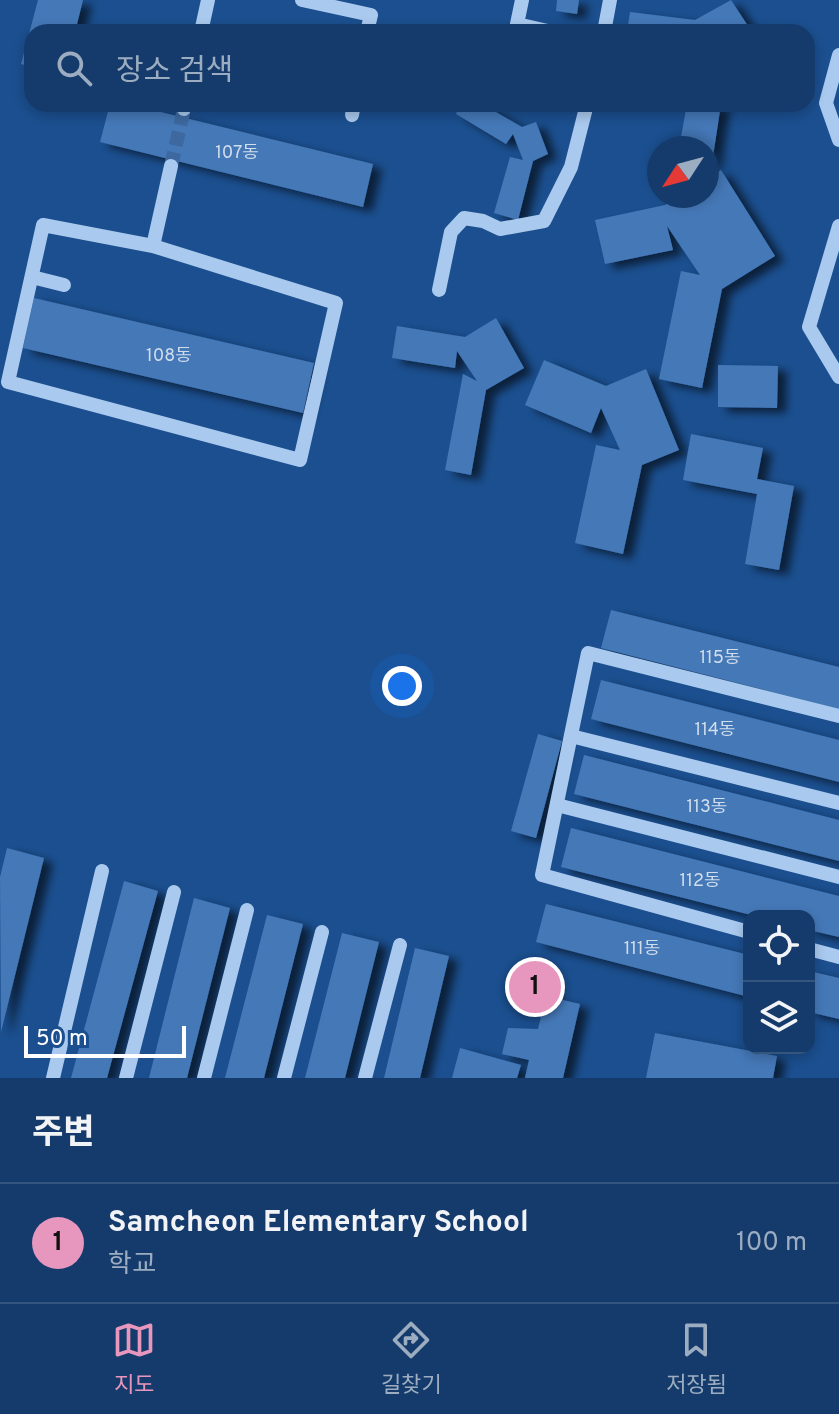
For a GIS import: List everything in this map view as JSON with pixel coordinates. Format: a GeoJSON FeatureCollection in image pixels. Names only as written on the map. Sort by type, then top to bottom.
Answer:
{"type":"FeatureCollection","features":[{"type":"Feature","properties":{"kind":"lane"},"geometry":{"type":"LineString","coordinates":[[203,24],[208,0]]}},
{"type":"Feature","properties":{"kind":"lane"},"geometry":{"type":"LineString","coordinates":[[302,0],[371,15],[369,24]]}},
{"type":"Feature","properties":{"kind":"lane"},"geometry":{"type":"LineString","coordinates":[[517,24],[522,0]]}},
{"type":"Feature","properties":{"kind":"lane"},"geometry":{"type":"LineString","coordinates":[[606,24],[610,0]]}},
{"type":"Feature","properties":{"kind":"lane"},"geometry":{"type":"LineString","coordinates":[[837,131],[826,103],[839,55]]}},
{"type":"Feature","properties":{"kind":"lane"},"geometry":{"type":"LineString","coordinates":[[439,290],[451,232],[464,218],[500,229],[544,221],[571,167],[585,112]]}},
{"type":"Feature","properties":{"kind":"lane"},"geometry":{"type":"LineString","coordinates":[[153,246],[171,166]]}},
{"type":"Feature","properties":{"kind":"lane"},"geometry":{"type":"LineString","coordinates":[[43,225],[153,246],[336,303],[300,460],[8,382],[43,225]]}},
{"type":"Feature","properties":{"kind":"lane"},"geometry":{"type":"LineString","coordinates":[[839,226],[809,327],[839,377]]}},
{"type":"Feature","properties":{"kind":"lane"},"geometry":{"type":"LineString","coordinates":[[32,277],[64,285]]}},
{"type":"Feature","properties":{"kind":"lane"},"geometry":{"type":"LineString","coordinates":[[743,930],[542,875],[588,653],[839,716]]}},
{"type":"Feature","properties":{"kind":"lane"},"geometry":{"type":"LineString","coordinates":[[571,736],[839,803]]}},
{"type":"Feature","properties":{"kind":"lane"},"geometry":{"type":"LineString","coordinates":[[557,805],[839,877]]}},
{"type":"Feature","properties":{"kind":"lane"},"geometry":{"type":"LineString","coordinates":[[53,1078],[102,871]]}},
{"type":"Feature","properties":{"kind":"lane"},"geometry":{"type":"LineString","coordinates":[[126,1078],[174,892]]}},
{"type":"Feature","properties":{"kind":"lane"},"geometry":{"type":"LineString","coordinates":[[204,1078],[247,910]]}},
{"type":"Feature","properties":{"kind":"lane"},"geometry":{"type":"LineString","coordinates":[[284,1078],[322,932]]}},
{"type":"Feature","properties":{"kind":"lane"},"geometry":{"type":"LineString","coordinates":[[365,1078],[400,945]]}},
{"type":"Feature","properties":{"kind":"lane"},"geometry":{"type":"LineString","coordinates":[[815,951],[839,957]]}},
{"type":"Feature","properties":{"kind":"building"},"geometry":{"type":"Polygon","coordinates":[[[38,0],[83,0],[77,24],[32,24],[38,0]]]}},
{"type":"Feature","properties":{"kind":"building"},"geometry":{"type":"Polygon","coordinates":[[[557,0],[579,0],[577,14],[556,11],[557,0]]]}},
{"type":"Feature","properties":{"kind":"building"},"geometry":{"type":"Polygon","coordinates":[[[731,0],[747,24],[628,24],[630,12],[695,20],[731,0]]]}},
{"type":"Feature","properties":{"kind":"building"},"geometry":{"type":"Polygon","coordinates":[[[108,112],[161,112],[373,164],[363,207],[100,142],[108,112]]]}},
{"type":"Feature","properties":{"kind":"building"},"geometry":{"type":"Polygon","coordinates":[[[496,112],[522,127],[536,122],[548,154],[533,161],[518,220],[494,213],[510,157],[523,160],[513,134],[506,144],[456,114],[496,112]]]}},
{"type":"Feature","properties":{"kind":"building"},"geometry":{"type":"Polygon","coordinates":[[[686,112],[720,112],[716,136],[681,136],[686,112]]]}},
{"type":"Feature","properties":{"kind":"building"},"geometry":{"type":"Polygon","coordinates":[[[719,171],[775,256],[722,289],[702,388],[659,379],[681,271],[700,275],[667,226],[673,250],[605,264],[595,220],[651,208],[719,208],[719,171]]]}},
{"type":"Feature","properties":{"kind":"building"},"geometry":{"type":"Polygon","coordinates":[[[34,298],[314,363],[303,413],[23,348],[34,298]]]}},
{"type":"Feature","properties":{"kind":"building"},"geometry":{"type":"Polygon","coordinates":[[[496,318],[524,368],[486,390],[471,475],[445,470],[463,374],[477,381],[457,351],[455,368],[392,358],[397,326],[465,337],[496,318]]]}},
{"type":"Feature","properties":{"kind":"building"},"geometry":{"type":"Polygon","coordinates":[[[544,360],[606,386],[646,369],[679,450],[642,465],[623,554],[575,543],[596,445],[620,450],[601,408],[591,433],[525,405],[544,360]]]}},
{"type":"Feature","properties":{"kind":"building"},"geometry":{"type":"Polygon","coordinates":[[[718,365],[778,366],[777,408],[718,407],[718,365]]]}},
{"type":"Feature","properties":{"kind":"building"},"geometry":{"type":"Polygon","coordinates":[[[691,434],[763,448],[757,479],[794,486],[779,570],[745,564],[757,494],[683,480],[691,434]]]}},
{"type":"Feature","properties":{"kind":"building"},"geometry":{"type":"Polygon","coordinates":[[[611,610],[839,667],[839,709],[601,648],[611,610]]]}},
{"type":"Feature","properties":{"kind":"building"},"geometry":{"type":"Polygon","coordinates":[[[601,680],[839,740],[839,782],[591,719],[601,680]]]}},
{"type":"Feature","properties":{"kind":"building"},"geometry":{"type":"Polygon","coordinates":[[[538,734],[562,741],[536,838],[511,831],[538,734]]]}},
{"type":"Feature","properties":{"kind":"building"},"geometry":{"type":"Polygon","coordinates":[[[584,755],[839,820],[839,861],[574,794],[584,755]]]}},
{"type":"Feature","properties":{"kind":"building"},"geometry":{"type":"Polygon","coordinates":[[[571,828],[839,896],[839,937],[815,931],[815,910],[743,910],[743,913],[561,867],[571,828]]]}},
{"type":"Feature","properties":{"kind":"building"},"geometry":{"type":"Polygon","coordinates":[[[7,848],[44,858],[1,1032],[0,877],[7,848]]]}},
{"type":"Feature","properties":{"kind":"building"},"geometry":{"type":"Polygon","coordinates":[[[124,881],[158,891],[107,1078],[71,1078],[124,881]]]}},
{"type":"Feature","properties":{"kind":"building"},"geometry":{"type":"Polygon","coordinates":[[[194,898],[230,908],[187,1078],[149,1078],[194,898]]]}},
{"type":"Feature","properties":{"kind":"building"},"geometry":{"type":"Polygon","coordinates":[[[546,904],[743,953],[743,995],[536,942],[546,904]]]}},
{"type":"Feature","properties":{"kind":"building"},"geometry":{"type":"Polygon","coordinates":[[[267,915],[303,924],[264,1078],[225,1078],[267,915]]]}},
{"type":"Feature","properties":{"kind":"building"},"geometry":{"type":"Polygon","coordinates":[[[342,933],[379,942],[345,1078],[305,1078],[342,933]]]}},
{"type":"Feature","properties":{"kind":"building"},"geometry":{"type":"Polygon","coordinates":[[[415,948],[449,956],[420,1078],[384,1078],[415,948]]]}},
{"type":"Feature","properties":{"kind":"building"},"geometry":{"type":"Polygon","coordinates":[[[815,972],[839,978],[839,1019],[815,1013],[815,972]]]}},
{"type":"Feature","properties":{"kind":"building"},"geometry":{"type":"Polygon","coordinates":[[[546,996],[580,1004],[563,1078],[525,1078],[529,1060],[502,1054],[508,1028],[538,1029],[546,996]]]}},
{"type":"Feature","properties":{"kind":"building"},"geometry":{"type":"Polygon","coordinates":[[[655,1033],[743,1050],[743,1054],[777,1056],[773,1078],[646,1078],[655,1033]]]}},
{"type":"Feature","properties":{"kind":"building"},"geometry":{"type":"Polygon","coordinates":[[[460,1048],[521,1065],[517,1078],[452,1078],[460,1048]]]}},
{"type":"Feature","properties":{"kind":"tunnel"},"geometry":{"type":"LineString","coordinates":[[171,166],[183,112]]}},
{"type":"Feature","properties":{"kind":"place","name":"Samcheon Elementary School"},"geometry":{"type":"Point","coordinates":[535,987]}}]}
